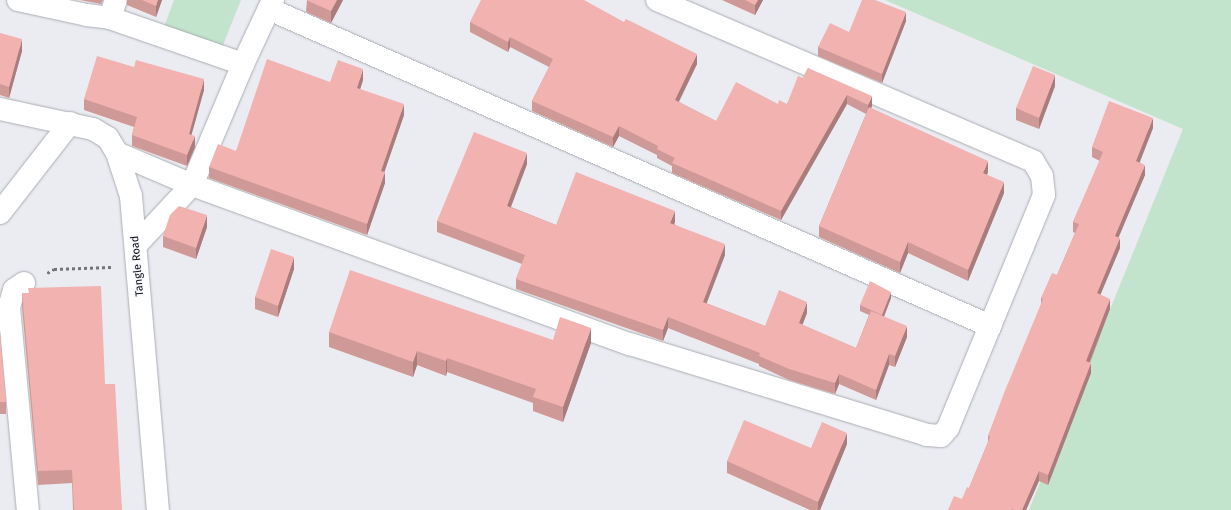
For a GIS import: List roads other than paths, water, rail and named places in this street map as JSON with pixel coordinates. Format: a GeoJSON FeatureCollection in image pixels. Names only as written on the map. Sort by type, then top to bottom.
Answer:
{"type":"FeatureCollection","features":[{"type":"Feature","properties":{"kind":"street"},"geometry":{"type":"LineString","coordinates":[[18,0],[87,16],[113,9],[243,64]]}},
{"type":"Feature","properties":{"kind":"street"},"geometry":{"type":"LineString","coordinates":[[117,153],[192,185],[630,344],[927,435],[941,436],[948,428],[1044,195],[1042,176],[1033,161],[657,0]]}},
{"type":"Feature","properties":{"kind":"street"},"geometry":{"type":"LineString","coordinates":[[136,245],[192,185],[243,64],[271,5],[990,326]]}},
{"type":"Feature","properties":{"kind":"street","name":"Tangle Road"},"geometry":{"type":"LineString","coordinates":[[0,109],[93,129],[108,138],[117,153],[131,196],[158,510]]}},
{"type":"Feature","properties":{"kind":"street"},"geometry":{"type":"LineString","coordinates":[[0,213],[70,123]]}},
{"type":"Feature","properties":{"kind":"street"},"geometry":{"type":"LineString","coordinates":[[24,283],[14,290],[9,307],[28,510]]}}]}
